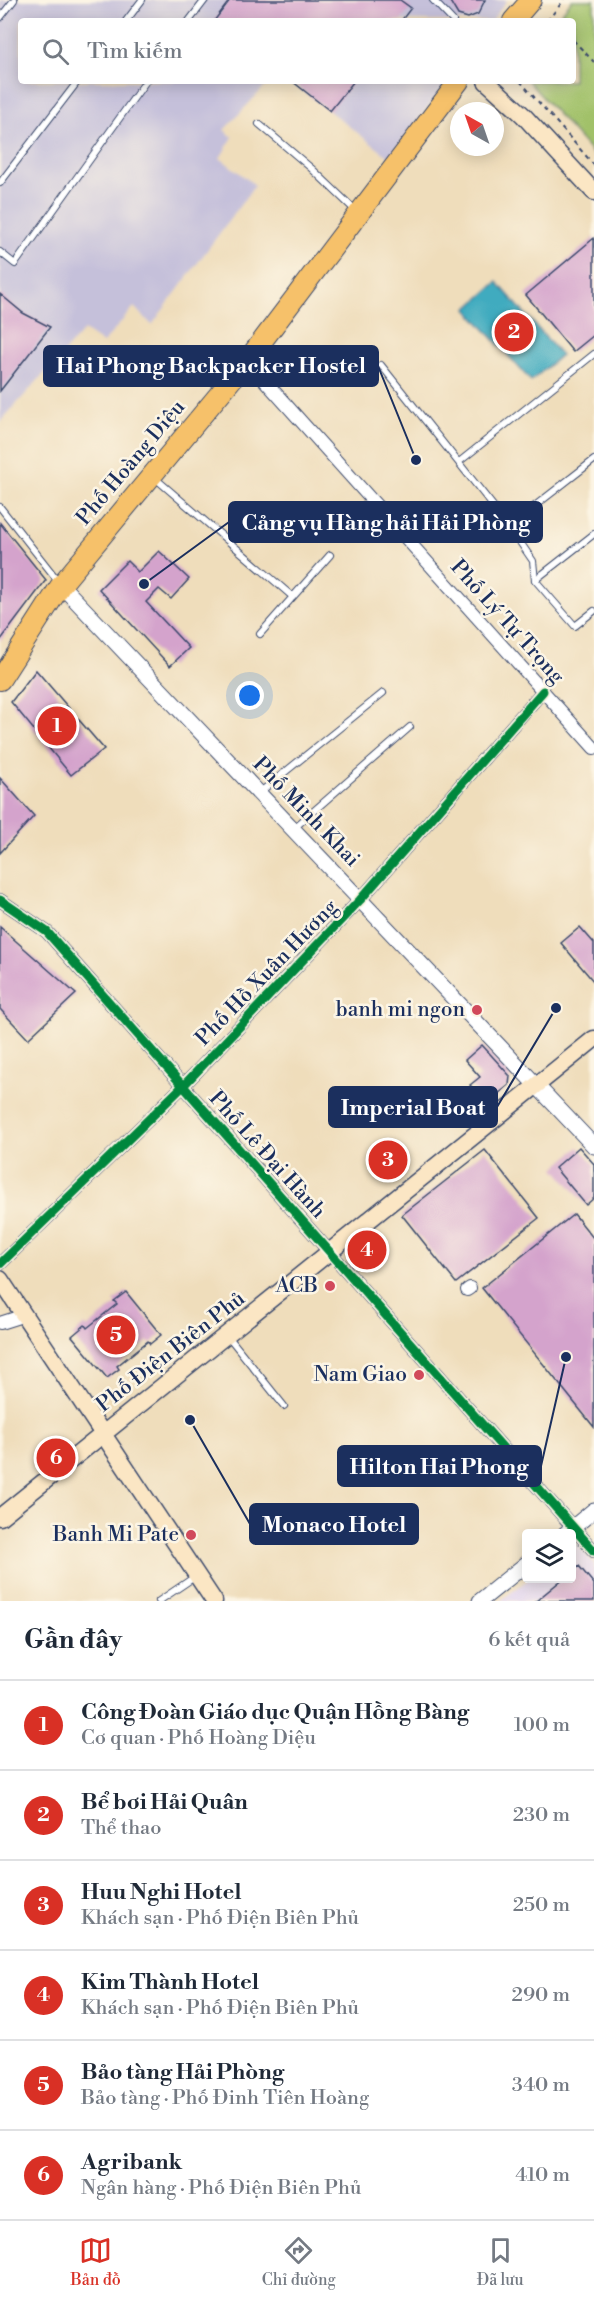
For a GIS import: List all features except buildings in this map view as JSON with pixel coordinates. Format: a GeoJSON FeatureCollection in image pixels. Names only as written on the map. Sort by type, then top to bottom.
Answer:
{"type":"FeatureCollection","features":[{"type":"Feature","properties":{"kind":"main road"},"geometry":{"type":"LineString","coordinates":[[516,18],[531,0]]}},
{"type":"Feature","properties":{"kind":"main road","name":"Phố Hoàng Diệu"},"geometry":{"type":"LineString","coordinates":[[0,680],[62,585],[246,361],[457,84]]}},
{"type":"Feature","properties":{"kind":"main road"},"geometry":{"type":"LineString","coordinates":[[489,84],[523,115],[594,192]]}},
{"type":"Feature","properties":{"kind":"main road","name":"Phố Điện Biên Phủ"},"geometry":{"type":"LineString","coordinates":[[0,1517],[331,1253],[594,1039]]}},
{"type":"Feature","properties":{"kind":"main road"},"geometry":{"type":"LineString","coordinates":[[0,1280],[214,1601]]}},
{"type":"Feature","properties":{"kind":"street","name":"Phố Lý Tự Trọng"},"geometry":{"type":"LineString","coordinates":[[246,361],[594,748]]}},
{"type":"Feature","properties":{"kind":"street","name":"Phố Minh Khai"},"geometry":{"type":"LineString","coordinates":[[62,585],[594,1146]]}},
{"type":"Feature","properties":{"kind":"street","name":"Phố Hồ Xuân Hương"},"geometry":{"type":"LineString","coordinates":[[0,1264],[183,1086],[360,900],[543,691]]}},
{"type":"Feature","properties":{"kind":"street","name":"Phố Lê Đại Hành"},"geometry":{"type":"LineString","coordinates":[[0,900],[47,932],[331,1253],[568,1529]]}},
{"type":"Feature","properties":{"kind":"street"},"geometry":{"type":"LineString","coordinates":[[0,1323],[22,1316]]}},
{"type":"Feature","properties":{"kind":"street"},"geometry":{"type":"LineString","coordinates":[[570,1529],[594,1510]]}},
{"type":"Feature","properties":{"kind":"street","name":"Phố Lê Đại Hành"},"geometry":{"type":"LineString","coordinates":[[576,1536],[594,1551]]}},
{"type":"Feature","properties":{"kind":"street"},"geometry":{"type":"LineString","coordinates":[[480,1601],[522,1567]]}},
{"type":"Feature","properties":{"kind":"lane"},"geometry":{"type":"LineString","coordinates":[[0,18],[14,0]]}},
{"type":"Feature","properties":{"kind":"lane"},"geometry":{"type":"LineString","coordinates":[[128,18],[142,0]]}},
{"type":"Feature","properties":{"kind":"lane"},"geometry":{"type":"LineString","coordinates":[[191,18],[205,0]]}},
{"type":"Feature","properties":{"kind":"lane"},"geometry":{"type":"LineString","coordinates":[[433,0],[450,18]]}},
{"type":"Feature","properties":{"kind":"lane"},"geometry":{"type":"LineString","coordinates":[[0,183],[76,84]]}},
{"type":"Feature","properties":{"kind":"lane"},"geometry":{"type":"LineString","coordinates":[[0,252],[15,264],[144,84]]}},
{"type":"Feature","properties":{"kind":"lane"},"geometry":{"type":"LineString","coordinates":[[259,124],[358,212]]}},
{"type":"Feature","properties":{"kind":"lane"},"geometry":{"type":"LineString","coordinates":[[459,462],[594,354]]}},
{"type":"Feature","properties":{"kind":"lane"},"geometry":{"type":"LineString","coordinates":[[381,365],[509,526],[533,561],[535,580],[575,626],[594,611]]}},
{"type":"Feature","properties":{"kind":"lane"},"geometry":{"type":"LineString","coordinates":[[509,526],[594,460]]}},
{"type":"Feature","properties":{"kind":"lane"},"geometry":{"type":"LineString","coordinates":[[152,475],[293,597]]}},
{"type":"Feature","properties":{"kind":"lane"},"geometry":{"type":"LineString","coordinates":[[0,507],[62,585]]}},
{"type":"Feature","properties":{"kind":"lane"},"geometry":{"type":"LineString","coordinates":[[535,580],[594,534]]}},
{"type":"Feature","properties":{"kind":"lane"},"geometry":{"type":"LineString","coordinates":[[260,634],[330,555]]}},
{"type":"Feature","properties":{"kind":"lane"},"geometry":{"type":"LineString","coordinates":[[259,794],[383,693]]}},
{"type":"Feature","properties":{"kind":"lane"},"geometry":{"type":"LineString","coordinates":[[293,829],[410,727]]}},
{"type":"Feature","properties":{"kind":"lane"},"geometry":{"type":"LineString","coordinates":[[228,1335],[284,1406]]}},
{"type":"Feature","properties":{"kind":"lane"},"geometry":{"type":"LineString","coordinates":[[159,1601],[197,1575]]}},
{"type":"Feature","properties":{"kind":"path"},"geometry":{"type":"LineString","coordinates":[[551,16],[564,0]]}},
{"type":"Feature","properties":{"kind":"path"},"geometry":{"type":"LineString","coordinates":[[576,43],[594,62]]}},
{"type":"Feature","properties":{"kind":"path"},"geometry":{"type":"LineString","coordinates":[[523,84],[594,165]]}},
{"type":"Feature","properties":{"kind":"shaded area"},"geometry":{"type":"Polygon","coordinates":[[[0,0],[507,0],[494,18],[18,18],[18,84],[267,84],[224,130],[233,137],[220,158],[255,185],[152,325],[134,307],[103,343],[84,330],[0,422],[0,0]]]}},
{"type":"Feature","properties":{"kind":"shaded area"},"geometry":{"type":"Polygon","coordinates":[[[294,84],[446,84],[389,157],[294,84]]]}},
{"type":"Feature","properties":{"kind":"shaded area"},"geometry":{"type":"Polygon","coordinates":[[[576,1543],[594,1564],[594,1601],[500,1601],[524,1583],[576,1583],[576,1543]]]}},
{"type":"Feature","properties":{"kind":"green space"},"geometry":{"type":"Polygon","coordinates":[[[572,0],[594,0],[594,155],[531,84],[576,84],[576,18],[557,18],[572,0]]]}},
{"type":"Feature","properties":{"kind":"water"},"geometry":{"type":"Polygon","coordinates":[[[497,282],[561,355],[531,381],[467,309],[497,282]]]}},
{"type":"Feature","properties":{"kind":"cycle path"},"geometry":{"type":"LineString","coordinates":[[0,1264],[183,1086],[360,900],[543,691]]}},
{"type":"Feature","properties":{"kind":"cycle path"},"geometry":{"type":"LineString","coordinates":[[0,900],[47,932],[594,1551]]}},
{"type":"Feature","properties":{"kind":"place","name":"Bể bơi Hải Quân"},"geometry":{"type":"Point","coordinates":[514,332]}},
{"type":"Feature","properties":{"kind":"place","name":"Hai Phong Backpacker Hostel"},"geometry":{"type":"Point","coordinates":[416,460]}},
{"type":"Feature","properties":{"kind":"place","name":"Cảng vụ Hàng hải Hải Phòng"},"geometry":{"type":"Point","coordinates":[144,584]}},
{"type":"Feature","properties":{"kind":"place","name":"Công Đoàn Giáo dục Quận Hồng Bàng"},"geometry":{"type":"Point","coordinates":[57,726]}},
{"type":"Feature","properties":{"kind":"place","name":"Imperial Boat"},"geometry":{"type":"Point","coordinates":[556,1008]}},
{"type":"Feature","properties":{"kind":"place","name":"banh mi ngon"},"geometry":{"type":"Point","coordinates":[477,1010]}},
{"type":"Feature","properties":{"kind":"place","name":"Huu Nghi Hotel"},"geometry":{"type":"Point","coordinates":[388,1160]}},
{"type":"Feature","properties":{"kind":"place","name":"Kim Thành Hotel"},"geometry":{"type":"Point","coordinates":[367,1250]}},
{"type":"Feature","properties":{"kind":"place","name":"ACB"},"geometry":{"type":"Point","coordinates":[330,1286]}},
{"type":"Feature","properties":{"kind":"place","name":"Bảo tàng Hải Phòng"},"geometry":{"type":"Point","coordinates":[116,1335]}},
{"type":"Feature","properties":{"kind":"place","name":"Hilton Hai Phong"},"geometry":{"type":"Point","coordinates":[566,1357]}},
{"type":"Feature","properties":{"kind":"place","name":"Nam Giao"},"geometry":{"type":"Point","coordinates":[419,1375]}},
{"type":"Feature","properties":{"kind":"place","name":"Monaco Hotel"},"geometry":{"type":"Point","coordinates":[190,1420]}},
{"type":"Feature","properties":{"kind":"place","name":"Agribank"},"geometry":{"type":"Point","coordinates":[56,1458]}},
{"type":"Feature","properties":{"kind":"place","name":"Banh Mi Pate"},"geometry":{"type":"Point","coordinates":[191,1535]}}]}
